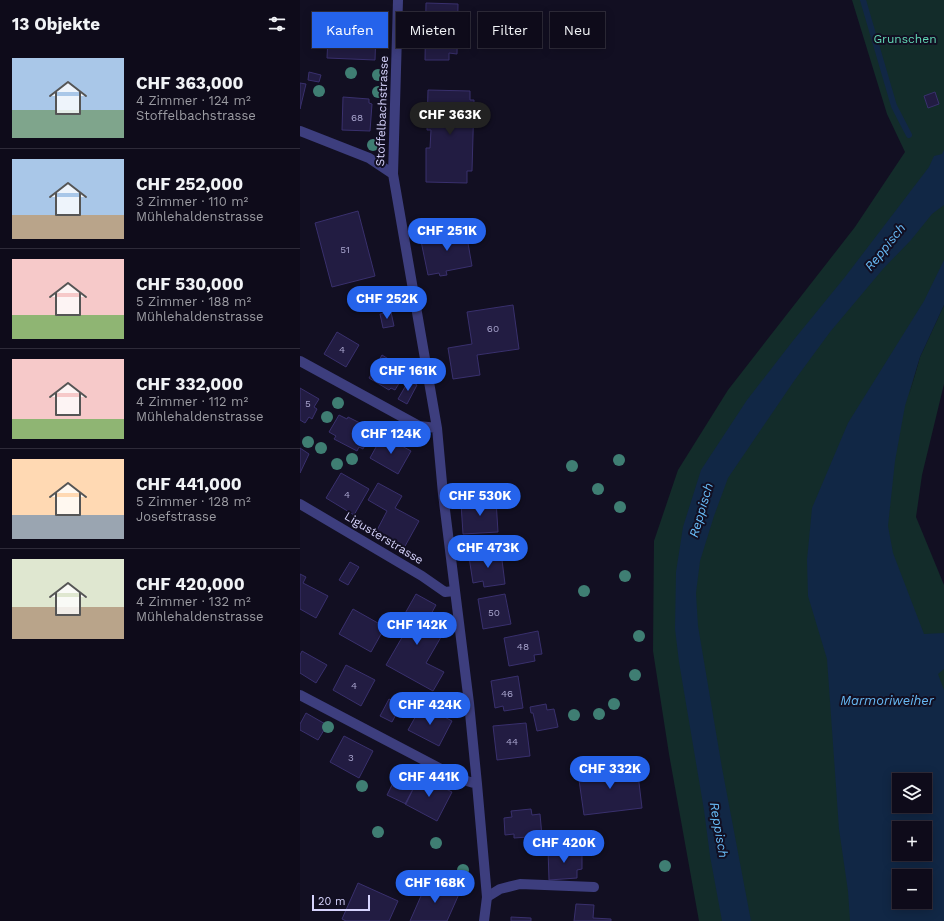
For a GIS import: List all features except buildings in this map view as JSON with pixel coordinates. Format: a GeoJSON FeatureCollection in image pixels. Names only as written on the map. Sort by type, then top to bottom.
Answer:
{"type":"FeatureCollection","features":[{"type":"Feature","properties":{"kind":"street","name":"Stoffelbachstrasse"},"geometry":{"type":"LineString","coordinates":[[398,0],[393,174],[437,428],[454,591],[469,703],[477,784],[487,896],[484,921]]}},
{"type":"Feature","properties":{"kind":"street"},"geometry":{"type":"LineString","coordinates":[[300,131],[369,158],[393,174]]}},
{"type":"Feature","properties":{"kind":"street"},"geometry":{"type":"LineString","coordinates":[[300,361],[419,426],[437,428]]}},
{"type":"Feature","properties":{"kind":"street","name":"Ligusterstrasse"},"geometry":{"type":"LineString","coordinates":[[300,504],[422,576],[445,592],[454,591]]}},
{"type":"Feature","properties":{"kind":"street"},"geometry":{"type":"LineString","coordinates":[[300,695],[460,780],[477,784]]}},
{"type":"Feature","properties":{"kind":"street"},"geometry":{"type":"LineString","coordinates":[[487,896],[500,889],[520,884],[594,887]]}},
{"type":"Feature","properties":{"kind":"green space","name":"Grunschen"},"geometry":{"type":"Polygon","coordinates":[[[852,0],[944,0],[944,264],[909,396],[920,357],[944,305],[944,384],[922,475],[916,517],[944,585],[944,921],[699,921],[669,754],[653,651],[654,541],[678,470],[728,390],[855,227],[905,152],[887,114],[852,0]]]}},
{"type":"Feature","properties":{"kind":"water","name":"Reppisch"},"geometry":{"type":"Polygon","coordinates":[[[944,150],[944,205],[932,214],[911,240],[883,269],[830,332],[794,381],[728,478],[700,561],[696,593],[698,626],[722,768],[751,921],[722,921],[710,856],[675,629],[676,572],[683,527],[701,470],[747,400],[845,277],[929,167],[934,156],[942,154],[944,150]]]}},
{"type":"Feature","properties":{"kind":"water","name":"Marmoriweiher"},"geometry":{"type":"Polygon","coordinates":[[[944,260],[944,305],[920,357],[905,406],[895,461],[888,526],[893,553],[924,634],[944,633],[944,669],[938,674],[944,690],[944,921],[850,921],[848,891],[839,829],[827,659],[808,596],[807,560],[812,508],[848,423],[924,301],[944,260]]]}},
{"type":"Feature","properties":{"kind":"waterway"},"geometry":{"type":"LineString","coordinates":[[863,0],[894,106],[909,135]]}}]}
